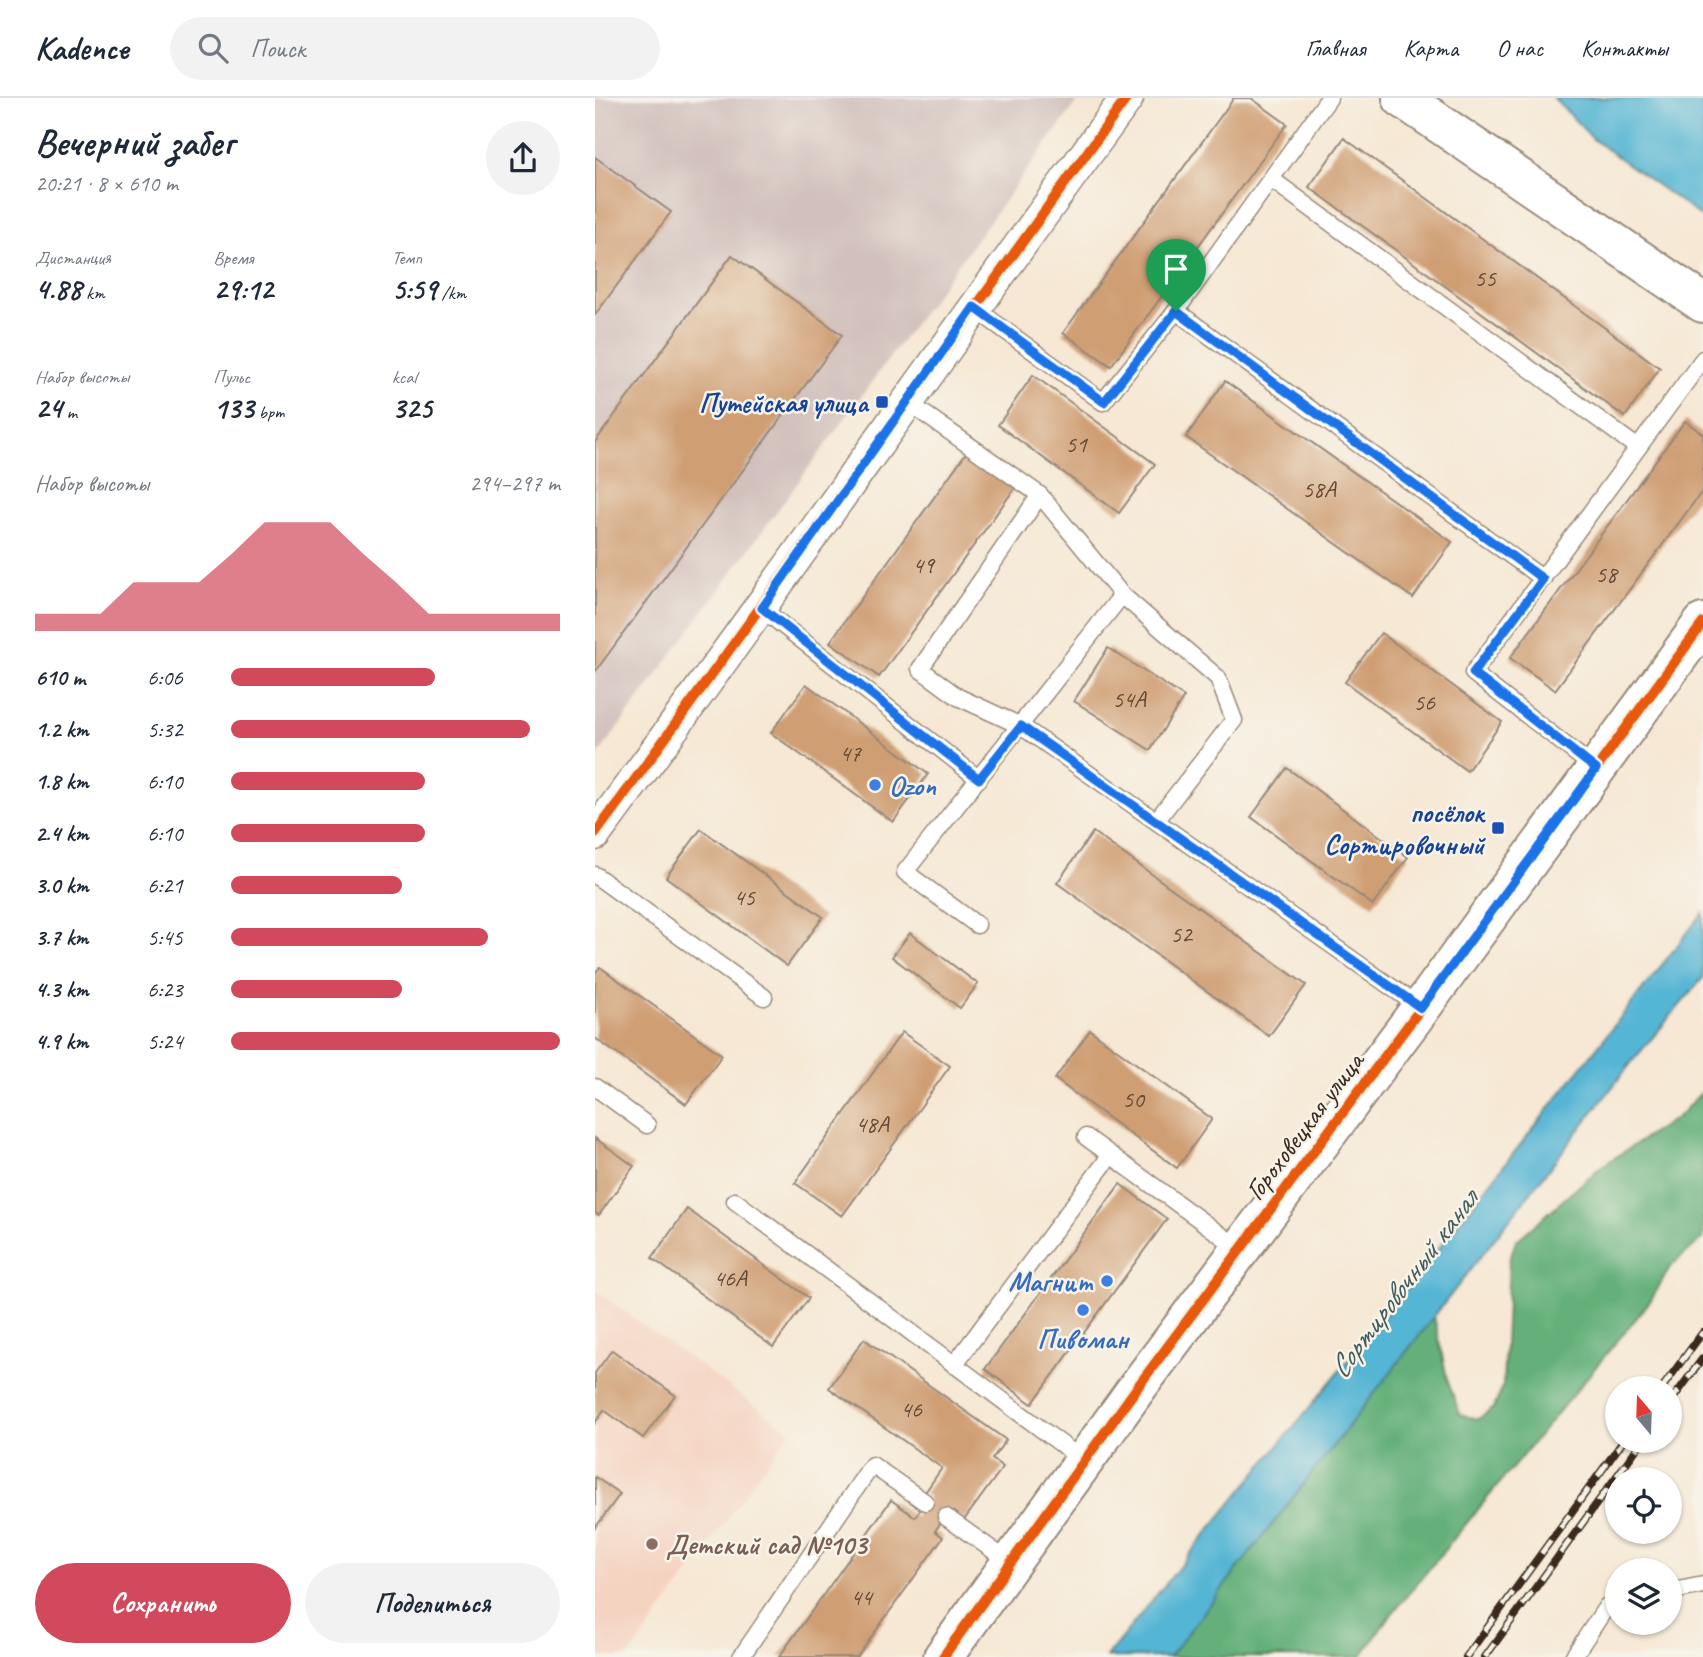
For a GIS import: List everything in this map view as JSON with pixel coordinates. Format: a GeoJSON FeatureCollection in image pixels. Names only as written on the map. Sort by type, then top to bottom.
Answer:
{"type":"FeatureCollection","features":[{"type":"Feature","properties":{"kind":"street"},"geometry":{"type":"LineString","coordinates":[[595,834],[762,608],[906,401],[1127,98]]}},
{"type":"Feature","properties":{"kind":"street"},"geometry":{"type":"LineString","coordinates":[[1402,98],[1703,303]]}},
{"type":"Feature","properties":{"kind":"street","name":"Гороховецкая улица"},"geometry":{"type":"LineString","coordinates":[[943,1657],[1240,1249],[1596,769],[1697,639]]}},
{"type":"Feature","properties":{"kind":"lane"},"geometry":{"type":"LineString","coordinates":[[974,307],[1104,402],[1176,311],[1329,98]]}},
{"type":"Feature","properties":{"kind":"lane"},"geometry":{"type":"LineString","coordinates":[[1271,179],[1638,448]]}},
{"type":"Feature","properties":{"kind":"lane"},"geometry":{"type":"LineString","coordinates":[[1176,311],[1543,579]]}},
{"type":"Feature","properties":{"kind":"lane"},"geometry":{"type":"LineString","coordinates":[[1596,769],[1473,673],[1703,359]]}},
{"type":"Feature","properties":{"kind":"lane"},"geometry":{"type":"LineString","coordinates":[[906,401],[1040,495],[1122,595],[1218,678],[1234,720],[1156,821]]}},
{"type":"Feature","properties":{"kind":"lane"},"geometry":{"type":"LineString","coordinates":[[1040,495],[920,669],[958,697],[1021,726],[1421,1008]]}},
{"type":"Feature","properties":{"kind":"lane"},"geometry":{"type":"LineString","coordinates":[[977,925],[905,872],[1122,595]]}},
{"type":"Feature","properties":{"kind":"lane"},"geometry":{"type":"LineString","coordinates":[[762,608],[979,779]]}},
{"type":"Feature","properties":{"kind":"lane"},"geometry":{"type":"LineString","coordinates":[[595,875],[764,997]]}},
{"type":"Feature","properties":{"kind":"lane"},"geometry":{"type":"LineString","coordinates":[[595,1087],[647,1125]]}},
{"type":"Feature","properties":{"kind":"lane"},"geometry":{"type":"LineString","coordinates":[[1086,1137],[1240,1249]]}},
{"type":"Feature","properties":{"kind":"lane"},"geometry":{"type":"LineString","coordinates":[[954,1365],[1110,1156]]}},
{"type":"Feature","properties":{"kind":"lane"},"geometry":{"type":"LineString","coordinates":[[735,1201],[1084,1461]]}},
{"type":"Feature","properties":{"kind":"lane"},"geometry":{"type":"LineString","coordinates":[[741,1657],[872,1465],[925,1502]]}},
{"type":"Feature","properties":{"kind":"lane"},"geometry":{"type":"LineString","coordinates":[[946,1517],[1011,1563]]}},
{"type":"Feature","properties":{"kind":"lane"},"geometry":{"type":"LineString","coordinates":[[1682,1589],[1703,1585]]}},
{"type":"Feature","properties":{"kind":"lane"},"geometry":{"type":"LineString","coordinates":[[1573,1657],[1605,1609]]}},
{"type":"Feature","properties":{"kind":"shaded area"},"geometry":{"type":"Polygon","coordinates":[[[595,98],[1080,98],[595,759],[595,98]]]}},
{"type":"Feature","properties":{"kind":"shaded area","name":"Детский сад №103"},"geometry":{"type":"Polygon","coordinates":[[[595,1290],[790,1431],[629,1657],[595,1657],[595,1290]]]}},
{"type":"Feature","properties":{"kind":"green space"},"geometry":{"type":"Polygon","coordinates":[[[1703,1091],[1703,1238],[1670,1267],[1651,1300],[1385,1622],[1361,1657],[1169,1657],[1434,1316],[1447,1379],[1460,1415],[1478,1419],[1494,1408],[1503,1386],[1509,1261],[1516,1241],[1602,1166],[1679,1116],[1703,1091]]]}},
{"type":"Feature","properties":{"kind":"water"},"geometry":{"type":"Polygon","coordinates":[[[1554,98],[1703,98],[1703,218],[1594,140],[1554,98]]]}},
{"type":"Feature","properties":{"kind":"water"},"geometry":{"type":"Polygon","coordinates":[[[1703,913],[1703,978],[1635,1058],[1169,1657],[1106,1657],[1412,1282],[1703,913]]]}},
{"type":"Feature","properties":{"kind":"building"},"geometry":{"type":"Polygon","coordinates":[[[1234,98],[1251,98],[1287,124],[1111,366],[1063,333],[1234,98]]]}},
{"type":"Feature","properties":{"kind":"building"},"geometry":{"type":"Polygon","coordinates":[[[1344,138],[1660,368],[1625,417],[1309,187],[1344,138]]]}},
{"type":"Feature","properties":{"kind":"building"},"geometry":{"type":"Polygon","coordinates":[[[595,157],[671,212],[595,315],[595,157]]]}},
{"type":"Feature","properties":{"kind":"building"},"geometry":{"type":"Polygon","coordinates":[[[732,255],[842,335],[595,672],[595,442],[732,255]]]}},
{"type":"Feature","properties":{"kind":"building"},"geometry":{"type":"Polygon","coordinates":[[[1033,375],[1155,464],[1119,513],[998,425],[1033,375]]]}},
{"type":"Feature","properties":{"kind":"building"},"geometry":{"type":"Polygon","coordinates":[[[1225,381],[1452,542],[1413,598],[1186,437],[1225,381]]]}},
{"type":"Feature","properties":{"kind":"building"},"geometry":{"type":"Polygon","coordinates":[[[1685,421],[1703,434],[1703,490],[1555,690],[1510,658],[1685,421]]]}},
{"type":"Feature","properties":{"kind":"building"},"geometry":{"type":"Polygon","coordinates":[[[966,453],[1015,488],[879,677],[830,642],[966,453]]]}},
{"type":"Feature","properties":{"kind":"building"},"geometry":{"type":"Polygon","coordinates":[[[1381,633],[1502,722],[1467,771],[1345,682],[1381,633]]]}},
{"type":"Feature","properties":{"kind":"building"},"geometry":{"type":"Polygon","coordinates":[[[1108,648],[1184,697],[1150,750],[1074,701],[1108,648]]]}},
{"type":"Feature","properties":{"kind":"building"},"geometry":{"type":"Polygon","coordinates":[[[806,684],[928,774],[893,822],[771,733],[806,684]]]}},
{"type":"Feature","properties":{"kind":"building"},"geometry":{"type":"Polygon","coordinates":[[[1287,768],[1408,857],[1373,905],[1251,817],[1287,768]]]}},
{"type":"Feature","properties":{"kind":"building"},"geometry":{"type":"Polygon","coordinates":[[[701,829],[823,917],[787,966],[666,877],[701,829]]]}},
{"type":"Feature","properties":{"kind":"building"},"geometry":{"type":"Polygon","coordinates":[[[1093,832],[1306,985],[1269,1036],[1057,883],[1093,832]]]}},
{"type":"Feature","properties":{"kind":"building"},"geometry":{"type":"Polygon","coordinates":[[[910,933],[978,984],[960,1008],[892,957],[910,933]]]}},
{"type":"Feature","properties":{"kind":"building"},"geometry":{"type":"Polygon","coordinates":[[[600,967],[722,1055],[686,1104],[595,1038],[595,973],[600,967]]]}},
{"type":"Feature","properties":{"kind":"building"},"geometry":{"type":"Polygon","coordinates":[[[1090,1030],[1212,1119],[1177,1168],[1055,1079],[1090,1030]]]}},
{"type":"Feature","properties":{"kind":"building"},"geometry":{"type":"Polygon","coordinates":[[[902,1032],[950,1066],[842,1216],[795,1183],[902,1032]]]}},
{"type":"Feature","properties":{"kind":"building"},"geometry":{"type":"Polygon","coordinates":[[[595,1138],[634,1166],[599,1215],[595,1213],[595,1138]]]}},
{"type":"Feature","properties":{"kind":"building"},"geometry":{"type":"Polygon","coordinates":[[[1120,1184],[1167,1219],[1032,1404],[985,1369],[1120,1184]]]}},
{"type":"Feature","properties":{"kind":"building"},"geometry":{"type":"Polygon","coordinates":[[[687,1209],[809,1298],[773,1347],[652,1258],[687,1209]]]}},
{"type":"Feature","properties":{"kind":"building"},"geometry":{"type":"Polygon","coordinates":[[[864,1339],[1006,1440],[992,1459],[1003,1467],[964,1520],[950,1510],[935,1531],[943,1537],[857,1657],[779,1657],[891,1500],[915,1517],[929,1497],[924,1494],[942,1468],[829,1388],[864,1339]]]}},
{"type":"Feature","properties":{"kind":"building"},"geometry":{"type":"Polygon","coordinates":[[[612,1350],[675,1395],[643,1438],[604,1410],[595,1423],[595,1373],[612,1350]]]}},
{"type":"Feature","properties":{"kind":"building"},"geometry":{"type":"Polygon","coordinates":[[[595,1477],[620,1494],[595,1528],[595,1477]]]}},
{"type":"Feature","properties":{"kind":"railway"},"geometry":{"type":"LineString","coordinates":[[1671,1376],[1703,1332]]}},
{"type":"Feature","properties":{"kind":"railway"},"geometry":{"type":"LineString","coordinates":[[1682,1386],[1703,1358]]}},
{"type":"Feature","properties":{"kind":"railway"},"geometry":{"type":"LineString","coordinates":[[1466,1657],[1615,1453]]}},
{"type":"Feature","properties":{"kind":"railway"},"geometry":{"type":"LineString","coordinates":[[1485,1657],[1634,1453]]}},
{"type":"Feature","properties":{"kind":"cycle path"},"geometry":{"type":"LineString","coordinates":[[595,834],[1127,98]]}},
{"type":"Feature","properties":{"kind":"cycle path"},"geometry":{"type":"LineString","coordinates":[[943,1657],[1139,1385],[1421,1008],[1703,623]]}},
{"type":"Feature","properties":{"kind":"place","name":"Путейская улица"},"geometry":{"type":"Point","coordinates":[882,402]}},
{"type":"Feature","properties":{"kind":"place","name":"Ozon"},"geometry":{"type":"Point","coordinates":[875,785]}},
{"type":"Feature","properties":{"kind":"place","name":"посёлок Сортировочный"},"geometry":{"type":"Point","coordinates":[1498,828]}},
{"type":"Feature","properties":{"kind":"place","name":"Магнит"},"geometry":{"type":"Point","coordinates":[1107,1281]}},
{"type":"Feature","properties":{"kind":"place","name":"Пивоман"},"geometry":{"type":"Point","coordinates":[1083,1310]}},
{"type":"Feature","properties":{"kind":"place","name":"Детский сад №103"},"geometry":{"type":"Point","coordinates":[652,1544]}},
{"type":"Feature","properties":{"kind":"route"},"geometry":{"type":"LineString","coordinates":[[974,307],[1104,402],[1176,311],[1543,579],[1473,673],[1596,769],[1421,1008],[1021,726],[979,779],[921,737],[762,608],[974,307]]}},
{"type":"Feature","properties":{"kind":"water label","name":"Сортировочный канал"},"geometry":{"type":"Point","coordinates":[1403,1284]}}]}
